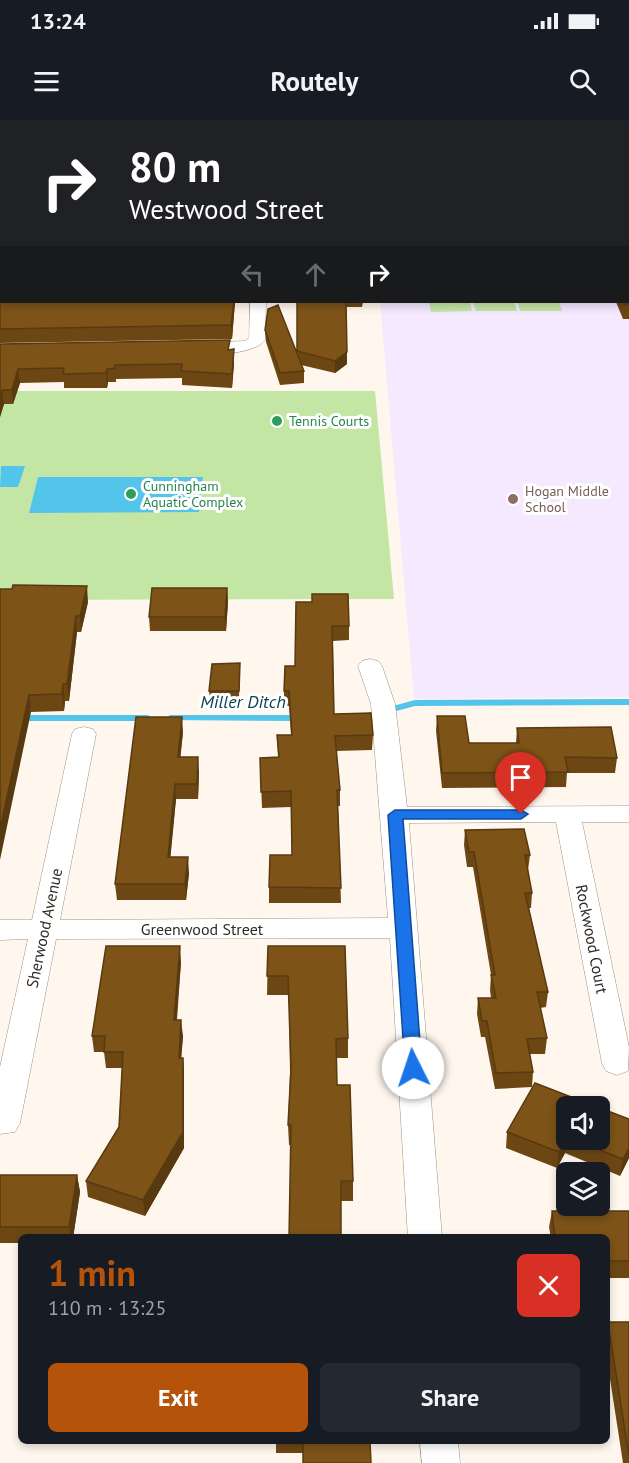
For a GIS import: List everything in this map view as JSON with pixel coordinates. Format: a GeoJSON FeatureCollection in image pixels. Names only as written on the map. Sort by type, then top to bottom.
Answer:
{"type":"FeatureCollection","features":[{"type":"Feature","properties":{"kind":"street"},"geometry":{"type":"LineString","coordinates":[[184,348],[249,346],[257,340],[258,303]]}},
{"type":"Feature","properties":{"kind":"street"},"geometry":{"type":"LineString","coordinates":[[370,666],[384,714],[395,815],[425,1234]]}},
{"type":"Feature","properties":{"kind":"street","name":"Sherwood Avenue"},"geometry":{"type":"LineString","coordinates":[[4,1123],[84,734]]}},
{"type":"Feature","properties":{"kind":"street","name":"Rockwood Court"},"geometry":{"type":"LineString","coordinates":[[567,814],[617,1063]]}},
{"type":"Feature","properties":{"kind":"street"},"geometry":{"type":"LineString","coordinates":[[395,815],[629,814]]}},
{"type":"Feature","properties":{"kind":"street","name":"Greenwood Street"},"geometry":{"type":"LineString","coordinates":[[0,930],[404,928]]}},
{"type":"Feature","properties":{"kind":"street"},"geometry":{"type":"LineString","coordinates":[[439,1444],[441,1463]]}},
{"type":"Feature","properties":{"kind":"shaded area","name":"Hogan Middle School"},"geometry":{"type":"Polygon","coordinates":[[[380,303],[629,303],[629,697],[414,699],[380,303]]]}},
{"type":"Feature","properties":{"kind":"green space"},"geometry":{"type":"Polygon","coordinates":[[[429,303],[470,303],[472,311],[431,312],[429,303]]]}},
{"type":"Feature","properties":{"kind":"green space"},"geometry":{"type":"Polygon","coordinates":[[[473,303],[514,303],[517,311],[476,311],[473,303]]]}},
{"type":"Feature","properties":{"kind":"green space"},"geometry":{"type":"Polygon","coordinates":[[[518,303],[559,303],[562,311],[520,311],[518,303]]]}},
{"type":"Feature","properties":{"kind":"green space"},"geometry":{"type":"Polygon","coordinates":[[[0,391],[375,391],[394,599],[0,600],[0,391]]]}},
{"type":"Feature","properties":{"kind":"water"},"geometry":{"type":"Polygon","coordinates":[[[1,466],[25,466],[18,487],[0,487],[1,466]]]}},
{"type":"Feature","properties":{"kind":"water"},"geometry":{"type":"Polygon","coordinates":[[[38,477],[203,477],[199,512],[29,513],[38,477]]]}},
{"type":"Feature","properties":{"kind":"building"},"geometry":{"type":"Polygon","coordinates":[[[0,303],[234,303],[231,325],[0,329],[0,303]]]}},
{"type":"Feature","properties":{"kind":"building"},"geometry":{"type":"Polygon","coordinates":[[[297,303],[346,303],[347,352],[335,361],[297,351],[297,303]]]}},
{"type":"Feature","properties":{"kind":"building"},"geometry":{"type":"Polygon","coordinates":[[[278,305],[304,371],[280,373],[265,330],[268,309],[278,305]]]}},
{"type":"Feature","properties":{"kind":"building"},"geometry":{"type":"Polygon","coordinates":[[[230,340],[228,350],[234,349],[232,374],[181,371],[182,364],[115,365],[115,368],[107,369],[106,373],[63,374],[64,368],[18,369],[12,390],[2,390],[0,396],[0,344],[230,340]]]}},
{"type":"Feature","properties":{"kind":"building"},"geometry":{"type":"Polygon","coordinates":[[[13,585],[87,586],[80,616],[76,616],[67,684],[63,684],[62,694],[29,695],[0,829],[0,589],[12,589],[13,585]]]}},
{"type":"Feature","properties":{"kind":"building"},"geometry":{"type":"Polygon","coordinates":[[[152,588],[227,588],[225,617],[149,617],[152,588]]]}},
{"type":"Feature","properties":{"kind":"building"},"geometry":{"type":"Polygon","coordinates":[[[312,594],[348,594],[349,626],[332,626],[334,714],[371,713],[373,735],[335,736],[340,790],[337,790],[341,888],[269,887],[270,855],[292,855],[291,791],[261,792],[260,758],[279,757],[277,735],[292,735],[289,691],[284,691],[285,666],[295,666],[296,602],[312,602],[312,594]]]}},
{"type":"Feature","properties":{"kind":"building"},"geometry":{"type":"Polygon","coordinates":[[[240,663],[239,691],[209,691],[212,664],[240,663]]]}},
{"type":"Feature","properties":{"kind":"building"},"geometry":{"type":"Polygon","coordinates":[[[437,716],[465,716],[469,743],[519,743],[517,728],[611,727],[617,758],[565,757],[568,772],[442,773],[437,716]]]}},
{"type":"Feature","properties":{"kind":"building"},"geometry":{"type":"Polygon","coordinates":[[[136,717],[182,717],[178,757],[198,757],[197,784],[175,784],[168,857],[188,857],[185,884],[115,884],[136,717]]]}},
{"type":"Feature","properties":{"kind":"building"},"geometry":{"type":"Polygon","coordinates":[[[524,829],[530,855],[525,855],[532,893],[525,893],[548,992],[537,992],[547,1038],[527,1039],[533,1072],[496,1073],[487,1021],[482,1021],[478,998],[496,998],[491,975],[495,975],[474,852],[469,852],[465,830],[524,829]]]}},
{"type":"Feature","properties":{"kind":"building"},"geometry":{"type":"Polygon","coordinates":[[[106,946],[180,946],[174,1020],[181,1020],[179,1058],[183,1058],[183,1132],[143,1200],[86,1181],[119,1127],[123,1052],[104,1052],[105,1036],[92,1036],[106,946]]]}},
{"type":"Feature","properties":{"kind":"building"},"geometry":{"type":"Polygon","coordinates":[[[268,946],[345,946],[348,1038],[336,1039],[337,1085],[350,1085],[353,1181],[341,1181],[341,1234],[289,1234],[291,1125],[288,1125],[291,1069],[288,976],[267,976],[268,946]]]}},
{"type":"Feature","properties":{"kind":"building"},"geometry":{"type":"Polygon","coordinates":[[[535,1083],[569,1096],[556,1096],[556,1150],[560,1150],[559,1152],[507,1132],[535,1083]]]}},
{"type":"Feature","properties":{"kind":"building"},"geometry":{"type":"Polygon","coordinates":[[[610,1112],[629,1119],[629,1148],[623,1159],[600,1150],[610,1150],[610,1112]]]}},
{"type":"Feature","properties":{"kind":"building"},"geometry":{"type":"Polygon","coordinates":[[[0,1175],[77,1175],[69,1227],[0,1227],[0,1175]]]}},
{"type":"Feature","properties":{"kind":"building"},"geometry":{"type":"Polygon","coordinates":[[[552,1211],[556,1211],[556,1216],[610,1216],[610,1211],[629,1211],[629,1261],[610,1261],[610,1234],[555,1234],[552,1211]]]}},
{"type":"Feature","properties":{"kind":"building"},"geometry":{"type":"Polygon","coordinates":[[[610,1322],[629,1322],[629,1456],[610,1336],[610,1322]]]}},
{"type":"Feature","properties":{"kind":"building"},"geometry":{"type":"Polygon","coordinates":[[[303,1444],[370,1444],[371,1463],[303,1463],[303,1444]]]}},
{"type":"Feature","properties":{"kind":"waterway","name":"Miller Ditch"},"geometry":{"type":"LineString","coordinates":[[359,718],[415,703],[629,702]]}},
{"type":"Feature","properties":{"kind":"waterway","name":"Miller Ditch"},"geometry":{"type":"LineString","coordinates":[[0,718],[148,718]]}},
{"type":"Feature","properties":{"kind":"waterway","name":"Miller Ditch"},"geometry":{"type":"LineString","coordinates":[[170,718],[301,718]]}},
{"type":"Feature","properties":{"kind":"place","name":"Tennis Courts"},"geometry":{"type":"Point","coordinates":[277,421]}},
{"type":"Feature","properties":{"kind":"place","name":"Cunningham Aquatic Complex"},"geometry":{"type":"Point","coordinates":[131,494]}},
{"type":"Feature","properties":{"kind":"place","name":"Hogan Middle School"},"geometry":{"type":"Point","coordinates":[513,499]}},
{"type":"Feature","properties":{"kind":"route"},"geometry":{"type":"LineString","coordinates":[[413,1068],[395,815],[521,814]]}}]}
